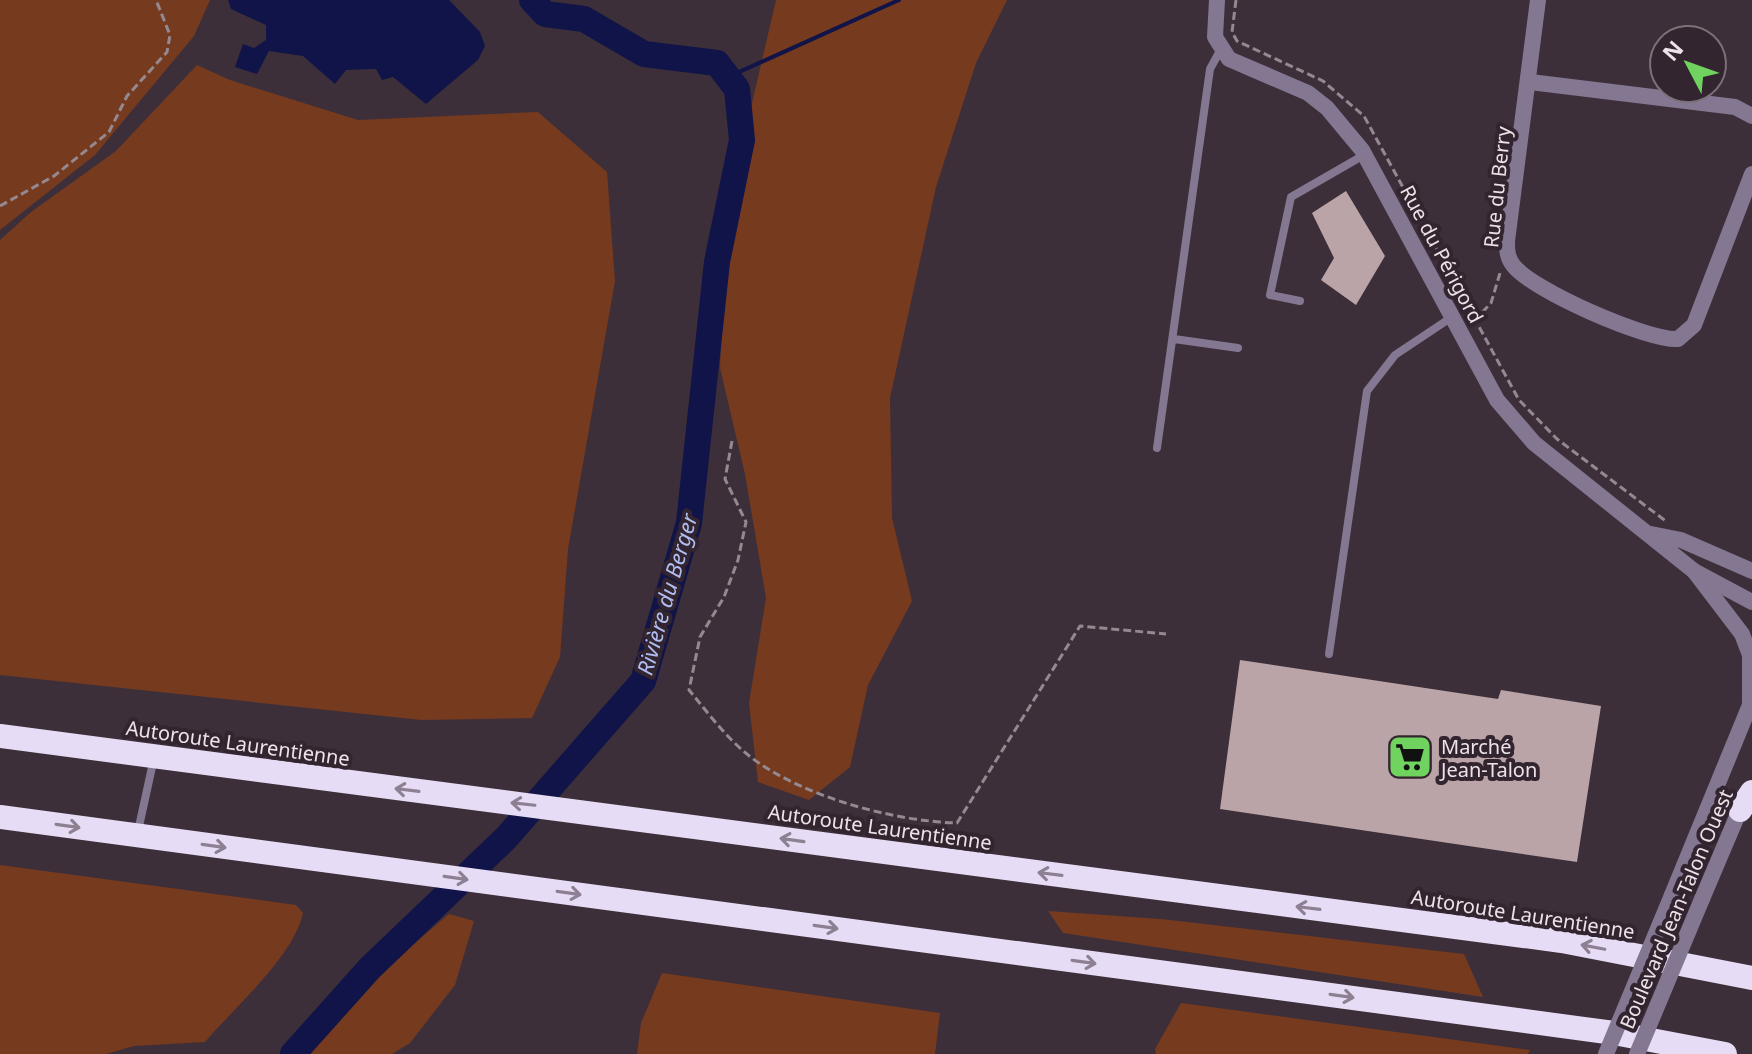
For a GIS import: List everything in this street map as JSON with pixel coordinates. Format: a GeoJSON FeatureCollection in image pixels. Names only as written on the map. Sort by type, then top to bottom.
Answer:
{"type":"FeatureCollection","features":[{"type":"Feature","properties":{"kind":"highway","name":"Autoroute Laurentienne"},"geometry":{"type":"LineString","coordinates":[[0,736],[1562,941],[1747,977]]}},
{"type":"Feature","properties":{"kind":"highway"},"geometry":{"type":"LineString","coordinates":[[0,817],[1614,1033],[1716,1053]]}},
{"type":"Feature","properties":{"kind":"street"},"geometry":{"type":"LineString","coordinates":[[1217,0],[1215,37],[1221,49]]}},
{"type":"Feature","properties":{"kind":"street","name":"Rue du Berry"},"geometry":{"type":"LineString","coordinates":[[1538,0],[1507,254],[1520,272],[1570,302],[1655,338],[1678,339],[1694,325],[1752,174]]}},
{"type":"Feature","properties":{"kind":"street","name":"Rue du Périgord"},"geometry":{"type":"LineString","coordinates":[[1221,49],[1229,59],[1308,93],[1327,108],[1365,154],[1497,400],[1534,443],[1694,571],[1752,602]]}},
{"type":"Feature","properties":{"kind":"street"},"geometry":{"type":"LineString","coordinates":[[1530,82],[1735,107],[1752,116]]}},
{"type":"Feature","properties":{"kind":"street","name":"Rue du Périgord"},"geometry":{"type":"LineString","coordinates":[[1649,534],[1681,540],[1752,571]]}},
{"type":"Feature","properties":{"kind":"street"},"geometry":{"type":"LineString","coordinates":[[1694,571],[1742,634],[1750,655],[1751,702]]}},
{"type":"Feature","properties":{"kind":"street","name":"Boulevard Jean-Talon Ouest"},"geometry":{"type":"LineString","coordinates":[[1606,1054],[1751,702]]}},
{"type":"Feature","properties":{"kind":"street","name":"Boulevard Jean-Talon Ouest"},"geometry":{"type":"LineString","coordinates":[[1637,1054],[1746,801],[1752,780]]}},
{"type":"Feature","properties":{"kind":"lane"},"geometry":{"type":"LineString","coordinates":[[1157,448],[1210,69],[1221,49]]}},
{"type":"Feature","properties":{"kind":"lane"},"geometry":{"type":"LineString","coordinates":[[1300,301],[1270,295],[1291,197],[1365,154]]}},
{"type":"Feature","properties":{"kind":"lane"},"geometry":{"type":"LineString","coordinates":[[1329,654],[1367,391],[1395,355],[1452,317]]}},
{"type":"Feature","properties":{"kind":"lane"},"geometry":{"type":"LineString","coordinates":[[1174,339],[1238,348]]}},
{"type":"Feature","properties":{"kind":"lane"},"geometry":{"type":"LineString","coordinates":[[137,835],[155,757]]}},
{"type":"Feature","properties":{"kind":"path"},"geometry":{"type":"LineString","coordinates":[[0,206],[54,176],[109,132],[127,96],[167,52],[170,35],[156,0]]}},
{"type":"Feature","properties":{"kind":"path"},"geometry":{"type":"LineString","coordinates":[[1236,0],[1232,32],[1237,41],[1323,81],[1364,116],[1507,382],[1536,419],[1630,496],[1671,524]]}},
{"type":"Feature","properties":{"kind":"path"},"geometry":{"type":"LineString","coordinates":[[1474,321],[1491,303],[1507,254]]}},
{"type":"Feature","properties":{"kind":"path"},"geometry":{"type":"LineString","coordinates":[[732,441],[725,479],[746,522],[738,560],[724,597],[700,637],[689,690],[752,758],[800,786],[921,822],[957,823],[1080,626],[1166,634]]}},
{"type":"Feature","properties":{"kind":"shaded area"},"geometry":{"type":"Polygon","coordinates":[[[0,0],[210,0],[194,36],[95,155],[0,230],[0,0]]]}},
{"type":"Feature","properties":{"kind":"shaded area"},"geometry":{"type":"Polygon","coordinates":[[[228,0],[449,0],[480,32],[485,46],[478,60],[426,104],[393,77],[382,80],[376,69],[346,70],[335,84],[303,56],[269,51],[257,74],[235,67],[243,44],[254,48],[266,40],[266,25],[231,9],[228,0]]]}},
{"type":"Feature","properties":{"kind":"shaded area"},"geometry":{"type":"Polygon","coordinates":[[[776,0],[1007,0],[976,63],[936,187],[890,398],[892,518],[912,601],[868,685],[850,767],[809,800],[758,782],[749,703],[766,598],[745,474],[720,368],[726,215],[776,0]]]}},
{"type":"Feature","properties":{"kind":"shaded area"},"geometry":{"type":"Polygon","coordinates":[[[197,65],[230,80],[358,120],[538,112],[607,172],[615,281],[568,549],[560,657],[532,718],[421,720],[0,675],[0,240],[31,212],[116,151],[197,65]]]}},
{"type":"Feature","properties":{"kind":"shaded area"},"geometry":{"type":"Polygon","coordinates":[[[0,865],[296,905],[303,913],[288,947],[276,964],[205,1042],[134,1046],[106,1054],[0,1054],[0,865]]]}},
{"type":"Feature","properties":{"kind":"shaded area"},"geometry":{"type":"Polygon","coordinates":[[[1048,911],[1161,919],[1464,954],[1483,997],[1063,933],[1048,911]]]}},
{"type":"Feature","properties":{"kind":"shaded area"},"geometry":{"type":"Polygon","coordinates":[[[449,914],[474,921],[455,985],[410,1043],[392,1054],[306,1054],[372,979],[449,914]]]}},
{"type":"Feature","properties":{"kind":"shaded area"},"geometry":{"type":"Polygon","coordinates":[[[662,973],[940,1013],[935,1054],[637,1054],[641,1023],[662,973]]]}},
{"type":"Feature","properties":{"kind":"shaded area"},"geometry":{"type":"Polygon","coordinates":[[[1181,1003],[1530,1050],[1528,1054],[1156,1054],[1155,1049],[1181,1003]]]}},
{"type":"Feature","properties":{"kind":"building"},"geometry":{"type":"Polygon","coordinates":[[[1346,191],[1385,256],[1356,305],[1321,280],[1334,258],[1312,213],[1346,191]]]}},
{"type":"Feature","properties":{"kind":"building","name":"Marché Jean-Talon"},"geometry":{"type":"Polygon","coordinates":[[[1240,660],[1498,699],[1501,690],[1601,706],[1577,862],[1220,809],[1240,660]]]}},
{"type":"Feature","properties":{"kind":"waterway","name":"Rivière du Berger"},"geometry":{"type":"LineString","coordinates":[[293,1054],[370,968],[506,838],[643,681],[689,523],[717,262],[742,140],[737,89],[717,63],[644,54],[584,19],[545,14],[532,0]]}},
{"type":"Feature","properties":{"kind":"waterway"},"geometry":{"type":"LineString","coordinates":[[728,77],[899,0]]}},
{"type":"Feature","properties":{"kind":"place","name":"Marché Jean-Talon"},"geometry":{"type":"Point","coordinates":[1410,757]}}]}
